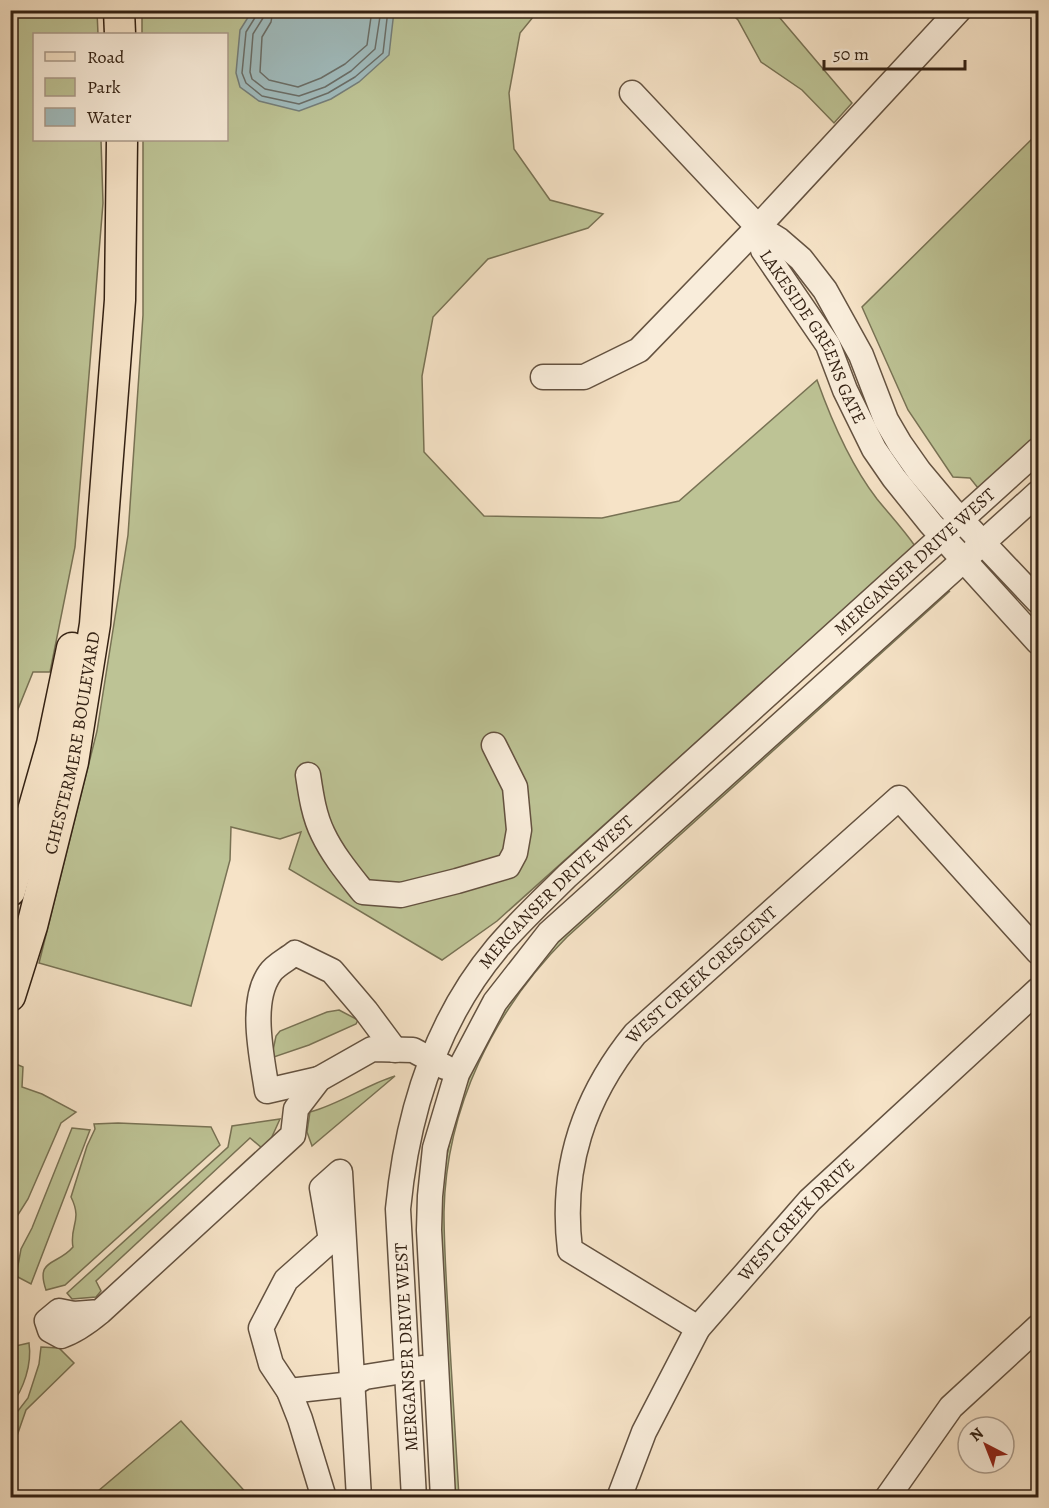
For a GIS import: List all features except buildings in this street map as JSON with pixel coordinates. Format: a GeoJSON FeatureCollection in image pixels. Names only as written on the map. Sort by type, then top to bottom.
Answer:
{"type":"FeatureCollection","features":[{"type":"Feature","properties":{"kind":"main road"},"geometry":{"type":"LineString","coordinates":[[119,10],[120,33]]}},
{"type":"Feature","properties":{"kind":"main road","name":"CHESTERMERE BOULEVARD"},"geometry":{"type":"LineString","coordinates":[[10,996],[32,926],[73,762],[95,624],[120,300],[122,141]]}},
{"type":"Feature","properties":{"kind":"main road","name":"CHESTERMERE BOULEVARD"},"geometry":{"type":"LineString","coordinates":[[10,891],[52,744],[106,486]]}},
{"type":"Feature","properties":{"kind":"street"},"geometry":{"type":"LineString","coordinates":[[543,377],[584,376],[639,350],[758,226],[952,13]]}},
{"type":"Feature","properties":{"kind":"street"},"geometry":{"type":"LineString","coordinates":[[632,93],[758,226]]}},
{"type":"Feature","properties":{"kind":"street","name":"LAKESIDE GREENS GATE"},"geometry":{"type":"LineString","coordinates":[[758,226],[779,240],[801,260],[825,290],[861,355],[886,420],[919,471],[1038,601]]}},
{"type":"Feature","properties":{"kind":"street","name":"LAKESIDE GREENS GATE"},"geometry":{"type":"LineString","coordinates":[[758,226],[763,250],[828,345],[845,390],[874,449],[894,478],[943,537],[1038,642]]}},
{"type":"Feature","properties":{"kind":"street","name":"MERGANSER DRIVE WEST"},"geometry":{"type":"LineString","coordinates":[[414,1497],[398,1209],[410,1127],[432,1060],[447,1027],[475,977],[516,926],[567,876],[1038,450]]}},
{"type":"Feature","properties":{"kind":"street","name":"MERGANSER DRIVE WEST"},"geometry":{"type":"LineString","coordinates":[[442,1497],[429,1230],[435,1148],[457,1074],[495,1002],[549,933],[1038,493]]}},
{"type":"Feature","properties":{"kind":"street"},"geometry":{"type":"LineString","coordinates":[[308,775],[322,833],[337,858],[363,892],[401,895],[508,866],[515,853],[519,830],[515,787],[494,745]]}},
{"type":"Feature","properties":{"kind":"street","name":"WEST CREEK CRESCENT"},"geometry":{"type":"LineString","coordinates":[[698,1328],[570,1250],[566,1220],[568,1185],[575,1146],[589,1105],[606,1073],[636,1034],[899,798],[1038,952]]}},
{"type":"Feature","properties":{"kind":"street"},"geometry":{"type":"LineString","coordinates":[[395,1050],[333,971],[295,953],[270,972],[258,1005],[267,1090],[319,1079],[372,1049],[395,1050],[413,1050],[457,1074]]}},
{"type":"Feature","properties":{"kind":"street","name":"WEST CREEK DRIVE"},"geometry":{"type":"LineString","coordinates":[[619,1497],[644,1432],[698,1328],[810,1200],[1038,990]]}},
{"type":"Feature","properties":{"kind":"street"},"geometry":{"type":"LineString","coordinates":[[100,1312],[293,1135],[295,1111],[319,1079]]}},
{"type":"Feature","properties":{"kind":"street"},"geometry":{"type":"LineString","coordinates":[[324,1497],[300,1419],[289,1391],[271,1364],[261,1328],[286,1280],[331,1240],[322,1188],[340,1172],[359,1497]]}},
{"type":"Feature","properties":{"kind":"street"},"geometry":{"type":"LineString","coordinates":[[887,1497],[951,1407],[1038,1327]]}},
{"type":"Feature","properties":{"kind":"street"},"geometry":{"type":"LineString","coordinates":[[289,1391],[352,1384],[365,1377],[408,1369],[436,1367]]}},
{"type":"Feature","properties":{"kind":"green space"},"geometry":{"type":"Polygon","coordinates":[[[13,11],[97,11],[98,33],[33,33],[33,141],[101,141],[103,203],[75,547],[50,672],[33,672],[14,719],[11,738],[10,215],[13,11]]]}},
{"type":"Feature","properties":{"kind":"green space"},"geometry":{"type":"Polygon","coordinates":[[[142,11],[538,11],[520,33],[509,93],[514,149],[550,200],[603,214],[588,228],[488,259],[433,317],[422,376],[424,452],[484,516],[602,518],[679,501],[817,380],[835,427],[858,472],[915,546],[497,921],[442,960],[289,869],[301,832],[280,839],[231,827],[230,860],[191,1006],[39,963],[97,731],[128,535],[143,315],[143,141],[228,141],[228,33],[142,33],[142,11]]]}},
{"type":"Feature","properties":{"kind":"green space"},"geometry":{"type":"Polygon","coordinates":[[[729,11],[774,11],[852,103],[834,123],[802,90],[761,62],[738,20],[729,11]]]}},
{"type":"Feature","properties":{"kind":"green space"},"geometry":{"type":"Polygon","coordinates":[[[1038,133],[1038,435],[991,479],[978,488],[970,478],[953,477],[908,410],[862,307],[1038,133]]]}},
{"type":"Feature","properties":{"kind":"green space"},"geometry":{"type":"Polygon","coordinates":[[[950,591],[567,937],[517,996],[497,1028],[479,1062],[465,1098],[454,1135],[447,1173],[444,1241],[459,1497],[454,1497],[440,1210],[447,1153],[462,1098],[497,1019],[517,988],[548,951],[898,634],[950,591]]]}},
{"type":"Feature","properties":{"kind":"green space"},"geometry":{"type":"Polygon","coordinates":[[[339,1010],[358,1020],[356,1024],[309,1045],[274,1057],[272,1055],[276,1036],[280,1031],[327,1012],[339,1010]]]}},
{"type":"Feature","properties":{"kind":"green space"},"geometry":{"type":"Polygon","coordinates":[[[16,1064],[23,1067],[22,1087],[42,1094],[76,1112],[61,1123],[28,1199],[14,1221],[11,1222],[10,1065],[16,1064]]]}},
{"type":"Feature","properties":{"kind":"green space"},"geometry":{"type":"Polygon","coordinates":[[[395,1076],[312,1146],[307,1132],[310,1112],[395,1076]]]}},
{"type":"Feature","properties":{"kind":"green space"},"geometry":{"type":"Polygon","coordinates":[[[280,1119],[270,1141],[262,1148],[250,1138],[96,1281],[101,1291],[96,1297],[72,1299],[67,1293],[228,1147],[232,1126],[280,1119]]]}},
{"type":"Feature","properties":{"kind":"green space"},"geometry":{"type":"Polygon","coordinates":[[[94,1124],[211,1127],[220,1145],[65,1285],[46,1290],[43,1280],[45,1267],[73,1247],[76,1212],[71,1197],[87,1146],[95,1129],[94,1124]]]}},
{"type":"Feature","properties":{"kind":"green space"},"geometry":{"type":"Polygon","coordinates":[[[72,1128],[90,1130],[31,1284],[16,1276],[21,1249],[32,1228],[72,1128]]]}},
{"type":"Feature","properties":{"kind":"green space"},"geometry":{"type":"Polygon","coordinates":[[[29,1343],[26,1376],[20,1392],[11,1405],[11,1347],[29,1343]]]}},
{"type":"Feature","properties":{"kind":"green space"},"geometry":{"type":"Polygon","coordinates":[[[41,1347],[59,1348],[74,1363],[26,1410],[11,1453],[11,1420],[28,1398],[39,1364],[41,1347]]]}},
{"type":"Feature","properties":{"kind":"green space"},"geometry":{"type":"Polygon","coordinates":[[[181,1421],[250,1497],[91,1497],[181,1421]]]}},
{"type":"Feature","properties":{"kind":"water"},"geometry":{"type":"Polygon","coordinates":[[[252,11],[394,11],[389,55],[359,82],[331,99],[299,111],[259,101],[240,87],[236,73],[240,30],[252,11]]]}}]}
